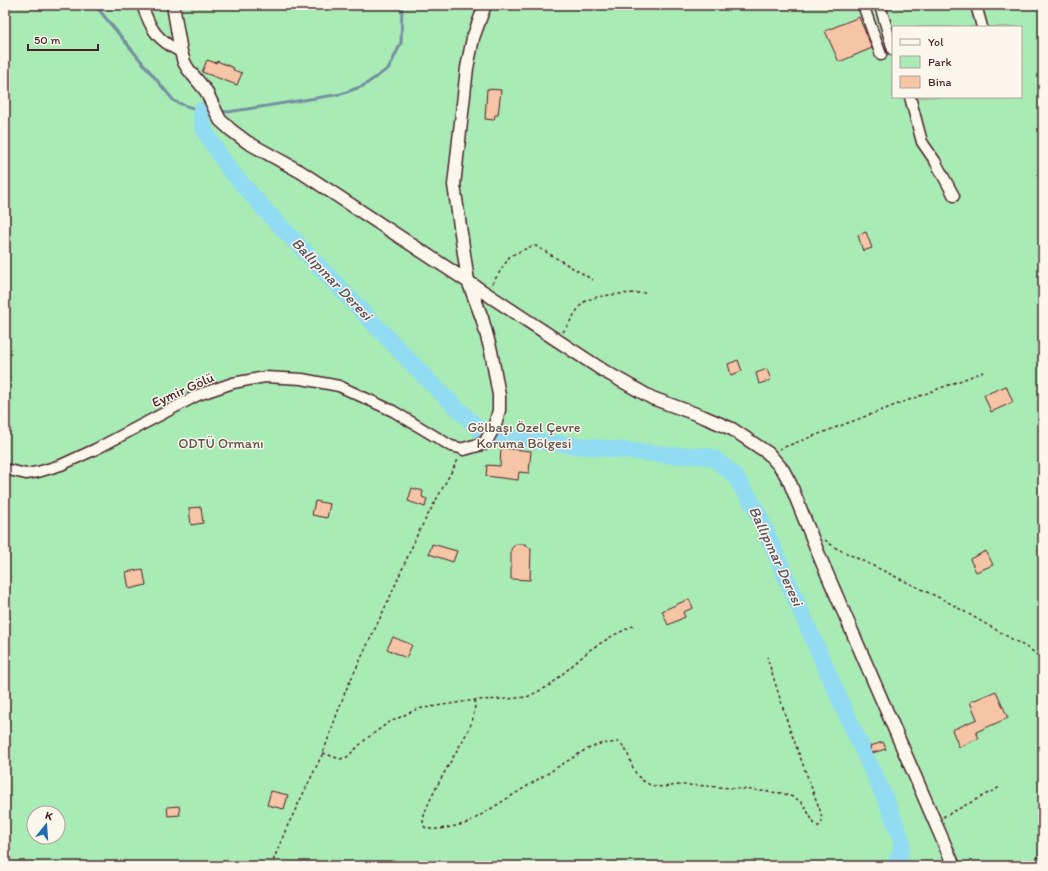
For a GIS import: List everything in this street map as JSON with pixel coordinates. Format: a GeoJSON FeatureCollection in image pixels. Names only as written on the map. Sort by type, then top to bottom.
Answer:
{"type":"FeatureCollection","features":[{"type":"Feature","properties":{"kind":"street"},"geometry":{"type":"LineString","coordinates":[[142,5],[155,34],[162,42],[181,52]]}},
{"type":"Feature","properties":{"kind":"street"},"geometry":{"type":"LineString","coordinates":[[173,5],[181,52],[188,69],[206,91],[217,113],[231,130],[247,142],[301,172],[628,386],[652,398],[732,429],[768,453],[783,470],[790,483],[821,560],[954,866]]}},
{"type":"Feature","properties":{"kind":"street"},"geometry":{"type":"LineString","coordinates":[[464,449],[476,447],[486,443],[495,425],[499,410],[499,395],[491,351],[482,318],[468,281],[454,185],[467,68],[474,38],[485,5]]}},
{"type":"Feature","properties":{"kind":"street"},"geometry":{"type":"LineString","coordinates":[[863,5],[880,56]]}},
{"type":"Feature","properties":{"kind":"street"},"geometry":{"type":"LineString","coordinates":[[880,5],[892,47]]}},
{"type":"Feature","properties":{"kind":"street"},"geometry":{"type":"LineString","coordinates":[[976,5],[982,26]]}},
{"type":"Feature","properties":{"kind":"street"},"geometry":{"type":"LineString","coordinates":[[910,98],[922,142],[935,161],[954,196]]}},
{"type":"Feature","properties":{"kind":"street","name":"Eymir Gölü"},"geometry":{"type":"LineString","coordinates":[[5,469],[26,474],[61,465],[96,449],[198,395],[233,383],[265,377],[302,379],[339,386],[393,412],[451,446],[464,449]]}},
{"type":"Feature","properties":{"kind":"path"},"geometry":{"type":"LineString","coordinates":[[486,294],[510,256],[532,246],[536,246],[593,280]]}},
{"type":"Feature","properties":{"kind":"path"},"geometry":{"type":"LineString","coordinates":[[558,340],[583,303],[589,300],[622,293],[645,293]]}},
{"type":"Feature","properties":{"kind":"path"},"geometry":{"type":"LineString","coordinates":[[768,453],[983,372]]}},
{"type":"Feature","properties":{"kind":"path"},"geometry":{"type":"LineString","coordinates":[[271,866],[286,829],[323,753],[345,692],[390,598],[418,533],[464,449]]}},
{"type":"Feature","properties":{"kind":"path"},"geometry":{"type":"LineString","coordinates":[[825,540],[836,548],[946,601],[1031,650],[1043,660]]}},
{"type":"Feature","properties":{"kind":"path"},"geometry":{"type":"LineString","coordinates":[[323,753],[340,759],[347,756],[376,731],[388,723],[417,709],[476,700],[527,697],[549,686],[591,649],[614,635],[635,625]]}},
{"type":"Feature","properties":{"kind":"path"},"geometry":{"type":"LineString","coordinates":[[476,700],[475,712],[464,739],[433,792],[423,823],[428,829],[452,827],[468,823],[585,750],[600,744],[619,742],[623,746],[635,772],[644,782],[656,787],[684,785],[781,793],[796,797],[805,805],[816,826],[819,826],[822,822],[821,813],[788,727],[767,657]]}},
{"type":"Feature","properties":{"kind":"path"},"geometry":{"type":"LineString","coordinates":[[934,821],[1000,787]]}},
{"type":"Feature","properties":{"kind":"path"},"geometry":{"type":"LineString","coordinates":[[1020,866],[1039,857]]}},
{"type":"Feature","properties":{"kind":"green space","name":"Gölbaşı Özel Çevre Koruma Bölgesi"},"geometry":{"type":"Polygon","coordinates":[[[5,5],[1043,5],[1043,866],[5,866],[5,5]]]}},
{"type":"Feature","properties":{"kind":"building"},"geometry":{"type":"Polygon","coordinates":[[[859,17],[872,48],[839,62],[825,31],[859,17]]]}},
{"type":"Feature","properties":{"kind":"building"},"geometry":{"type":"Polygon","coordinates":[[[207,60],[216,63],[217,61],[242,73],[237,85],[202,72],[207,60]]]}},
{"type":"Feature","properties":{"kind":"building"},"geometry":{"type":"Polygon","coordinates":[[[487,89],[501,90],[498,115],[495,115],[494,120],[485,119],[487,89]]]}},
{"type":"Feature","properties":{"kind":"building"},"geometry":{"type":"Polygon","coordinates":[[[866,232],[872,248],[863,251],[858,235],[866,232]]]}},
{"type":"Feature","properties":{"kind":"building"},"geometry":{"type":"Polygon","coordinates":[[[738,360],[742,371],[731,375],[728,364],[738,360]]]}},
{"type":"Feature","properties":{"kind":"building"},"geometry":{"type":"Polygon","coordinates":[[[767,369],[771,380],[759,384],[756,373],[767,369]]]}},
{"type":"Feature","properties":{"kind":"building"},"geometry":{"type":"Polygon","coordinates":[[[1006,386],[1013,402],[991,412],[984,395],[1006,386]]]}},
{"type":"Feature","properties":{"kind":"building"},"geometry":{"type":"Polygon","coordinates":[[[501,448],[531,451],[529,473],[519,472],[518,480],[486,476],[487,465],[500,466],[501,448]]]}},
{"type":"Feature","properties":{"kind":"building"},"geometry":{"type":"Polygon","coordinates":[[[412,488],[423,491],[422,497],[427,499],[425,507],[408,501],[412,488]]]}},
{"type":"Feature","properties":{"kind":"building"},"geometry":{"type":"Polygon","coordinates":[[[315,501],[330,504],[327,518],[312,515],[315,501]]]}},
{"type":"Feature","properties":{"kind":"building"},"geometry":{"type":"Polygon","coordinates":[[[201,507],[203,523],[191,525],[189,508],[201,507]]]}},
{"type":"Feature","properties":{"kind":"building"},"geometry":{"type":"Polygon","coordinates":[[[432,544],[457,551],[453,562],[429,554],[432,544]]]}},
{"type":"Feature","properties":{"kind":"building"},"geometry":{"type":"Polygon","coordinates":[[[516,544],[525,544],[531,549],[530,580],[511,579],[511,549],[516,544]]]}},
{"type":"Feature","properties":{"kind":"building"},"geometry":{"type":"Polygon","coordinates":[[[986,551],[993,565],[976,572],[970,559],[986,551]]]}},
{"type":"Feature","properties":{"kind":"building"},"geometry":{"type":"Polygon","coordinates":[[[143,569],[146,585],[129,589],[126,572],[143,569]]]}},
{"type":"Feature","properties":{"kind":"building"},"geometry":{"type":"Polygon","coordinates":[[[689,599],[693,608],[683,612],[685,617],[668,625],[662,611],[689,599]]]}},
{"type":"Feature","properties":{"kind":"building"},"geometry":{"type":"Polygon","coordinates":[[[393,637],[412,645],[406,658],[387,649],[393,637]]]}},
{"type":"Feature","properties":{"kind":"building"},"geometry":{"type":"Polygon","coordinates":[[[996,691],[1008,718],[976,732],[979,738],[959,747],[952,730],[977,719],[970,702],[996,691]]]}},
{"type":"Feature","properties":{"kind":"building"},"geometry":{"type":"Polygon","coordinates":[[[883,742],[886,749],[872,753],[870,746],[883,742]]]}},
{"type":"Feature","properties":{"kind":"building"},"geometry":{"type":"Polygon","coordinates":[[[271,791],[288,795],[284,809],[267,805],[271,791]]]}},
{"type":"Feature","properties":{"kind":"building"},"geometry":{"type":"Polygon","coordinates":[[[179,806],[180,815],[168,816],[167,807],[179,806]]]}},
{"type":"Feature","properties":{"kind":"waterway"},"geometry":{"type":"LineString","coordinates":[[95,5],[174,101],[193,108],[212,111]]}},
{"type":"Feature","properties":{"kind":"waterway"},"geometry":{"type":"LineString","coordinates":[[220,111],[228,112],[341,94],[363,86],[389,68],[401,43],[402,5]]}},
{"type":"Feature","properties":{"kind":"waterway","name":"Ballıpınar Deresi"},"geometry":{"type":"LineString","coordinates":[[201,111],[203,126],[207,135],[229,169],[266,211],[428,380],[483,433]]}},
{"type":"Feature","properties":{"kind":"waterway","name":"Ballıpınar Deresi"},"geometry":{"type":"LineString","coordinates":[[496,437],[669,455],[705,456],[715,459],[734,475],[755,507],[843,707],[889,807],[902,842],[900,854],[895,866]]}},
{"type":"Feature","properties":{"kind":"park label","name":"ODTÜ Ormanı"},"geometry":{"type":"Point","coordinates":[221,443]}}]}
